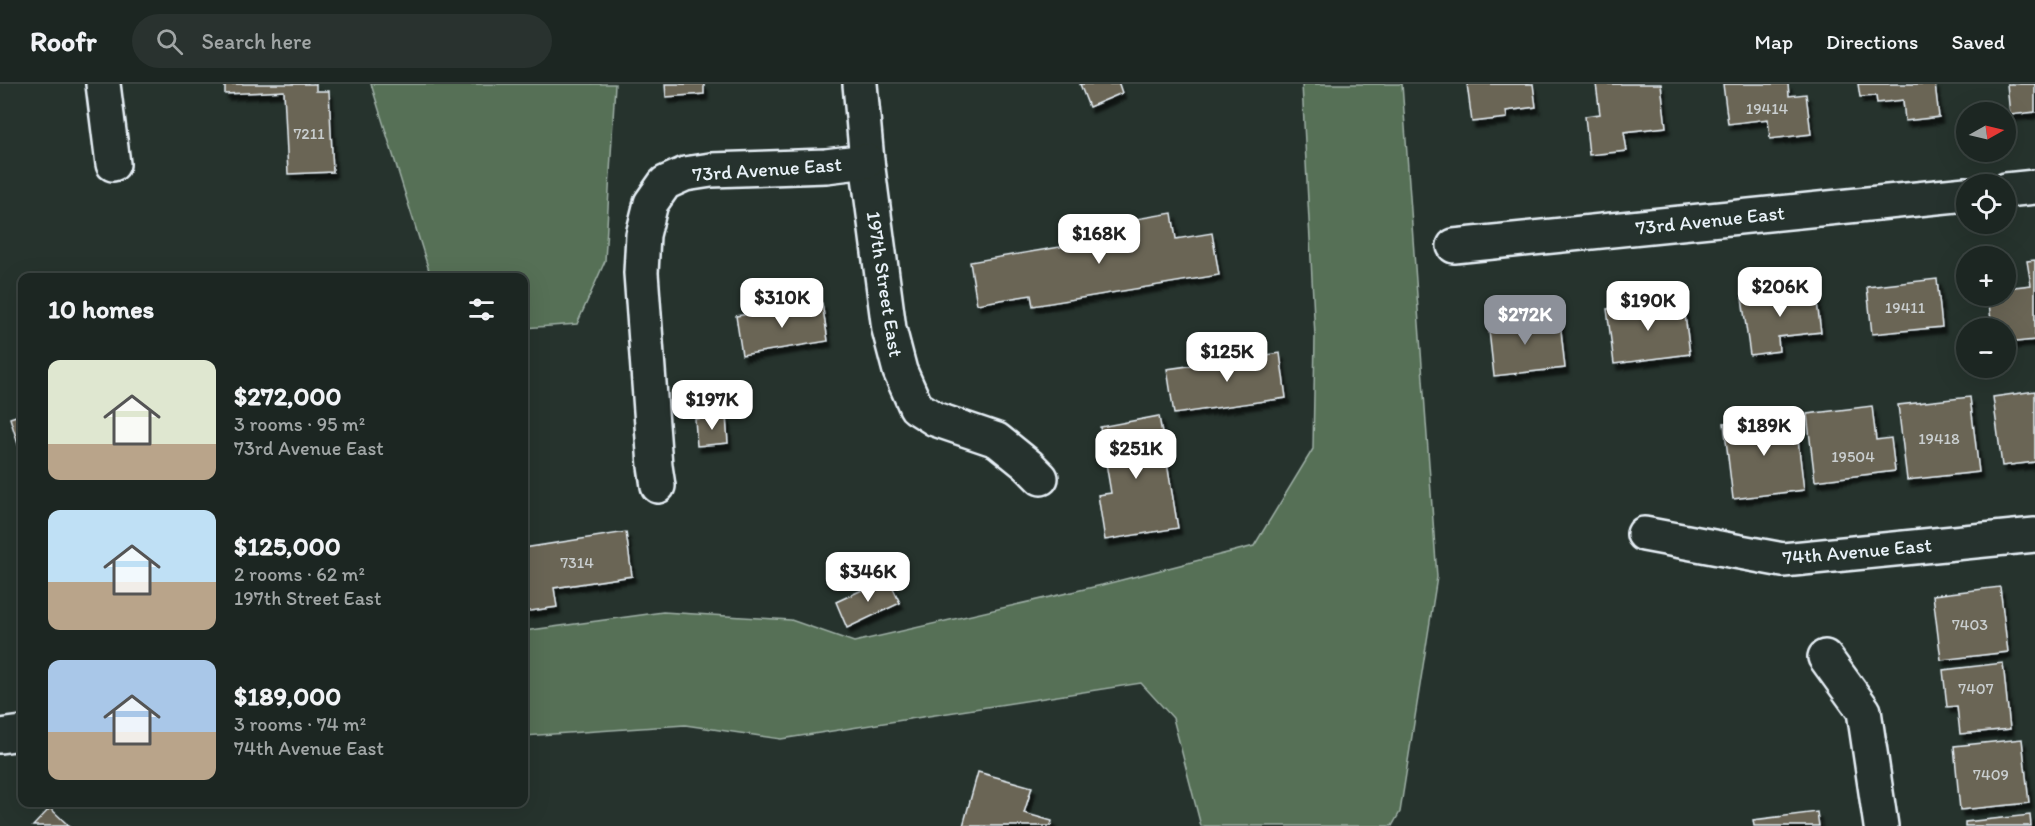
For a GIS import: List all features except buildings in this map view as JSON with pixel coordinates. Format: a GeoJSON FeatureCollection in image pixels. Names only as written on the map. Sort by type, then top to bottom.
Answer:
{"type":"FeatureCollection","features":[{"type":"Feature","properties":{"kind":"street"},"geometry":{"type":"LineString","coordinates":[[103,84],[114,164]]}},
{"type":"Feature","properties":{"kind":"street","name":"197th Street East"},"geometry":{"type":"LineString","coordinates":[[860,84],[867,160],[889,329],[900,371],[916,407],[935,419],[997,440],[1041,478]]}},
{"type":"Feature","properties":{"kind":"street","name":"73rd Avenue East"},"geometry":{"type":"LineString","coordinates":[[658,486],[640,273],[643,235],[651,203],[665,183],[685,174],[711,170],[826,166],[867,160]]}},
{"type":"Feature","properties":{"kind":"street"},"geometry":{"type":"LineString","coordinates":[[2016,189],[2035,187]]}},
{"type":"Feature","properties":{"kind":"street","name":"73rd Avenue East"},"geometry":{"type":"LineString","coordinates":[[1454,246],[1956,195]]}},
{"type":"Feature","properties":{"kind":"street","name":"74th Avenue East"},"geometry":{"type":"LineString","coordinates":[[1644,534],[1782,560],[2035,535]]}},
{"type":"Feature","properties":{"kind":"street"},"geometry":{"type":"LineString","coordinates":[[1825,657],[1864,711],[1881,826]]}},
{"type":"Feature","properties":{"kind":"street"},"geometry":{"type":"LineString","coordinates":[[0,736],[18,734]]}},
{"type":"Feature","properties":{"kind":"green space"},"geometry":{"type":"Polygon","coordinates":[[[371,84],[615,84],[605,261],[577,324],[528,328],[528,273],[430,273],[371,84]]]}},
{"type":"Feature","properties":{"kind":"green space"},"geometry":{"type":"Polygon","coordinates":[[[1302,84],[1402,84],[1437,577],[1400,812],[1392,826],[1201,826],[1173,718],[1141,683],[781,739],[685,725],[528,736],[528,630],[663,612],[791,620],[854,642],[1102,585],[1254,546],[1313,449],[1315,337],[1302,84]]]}}]}
